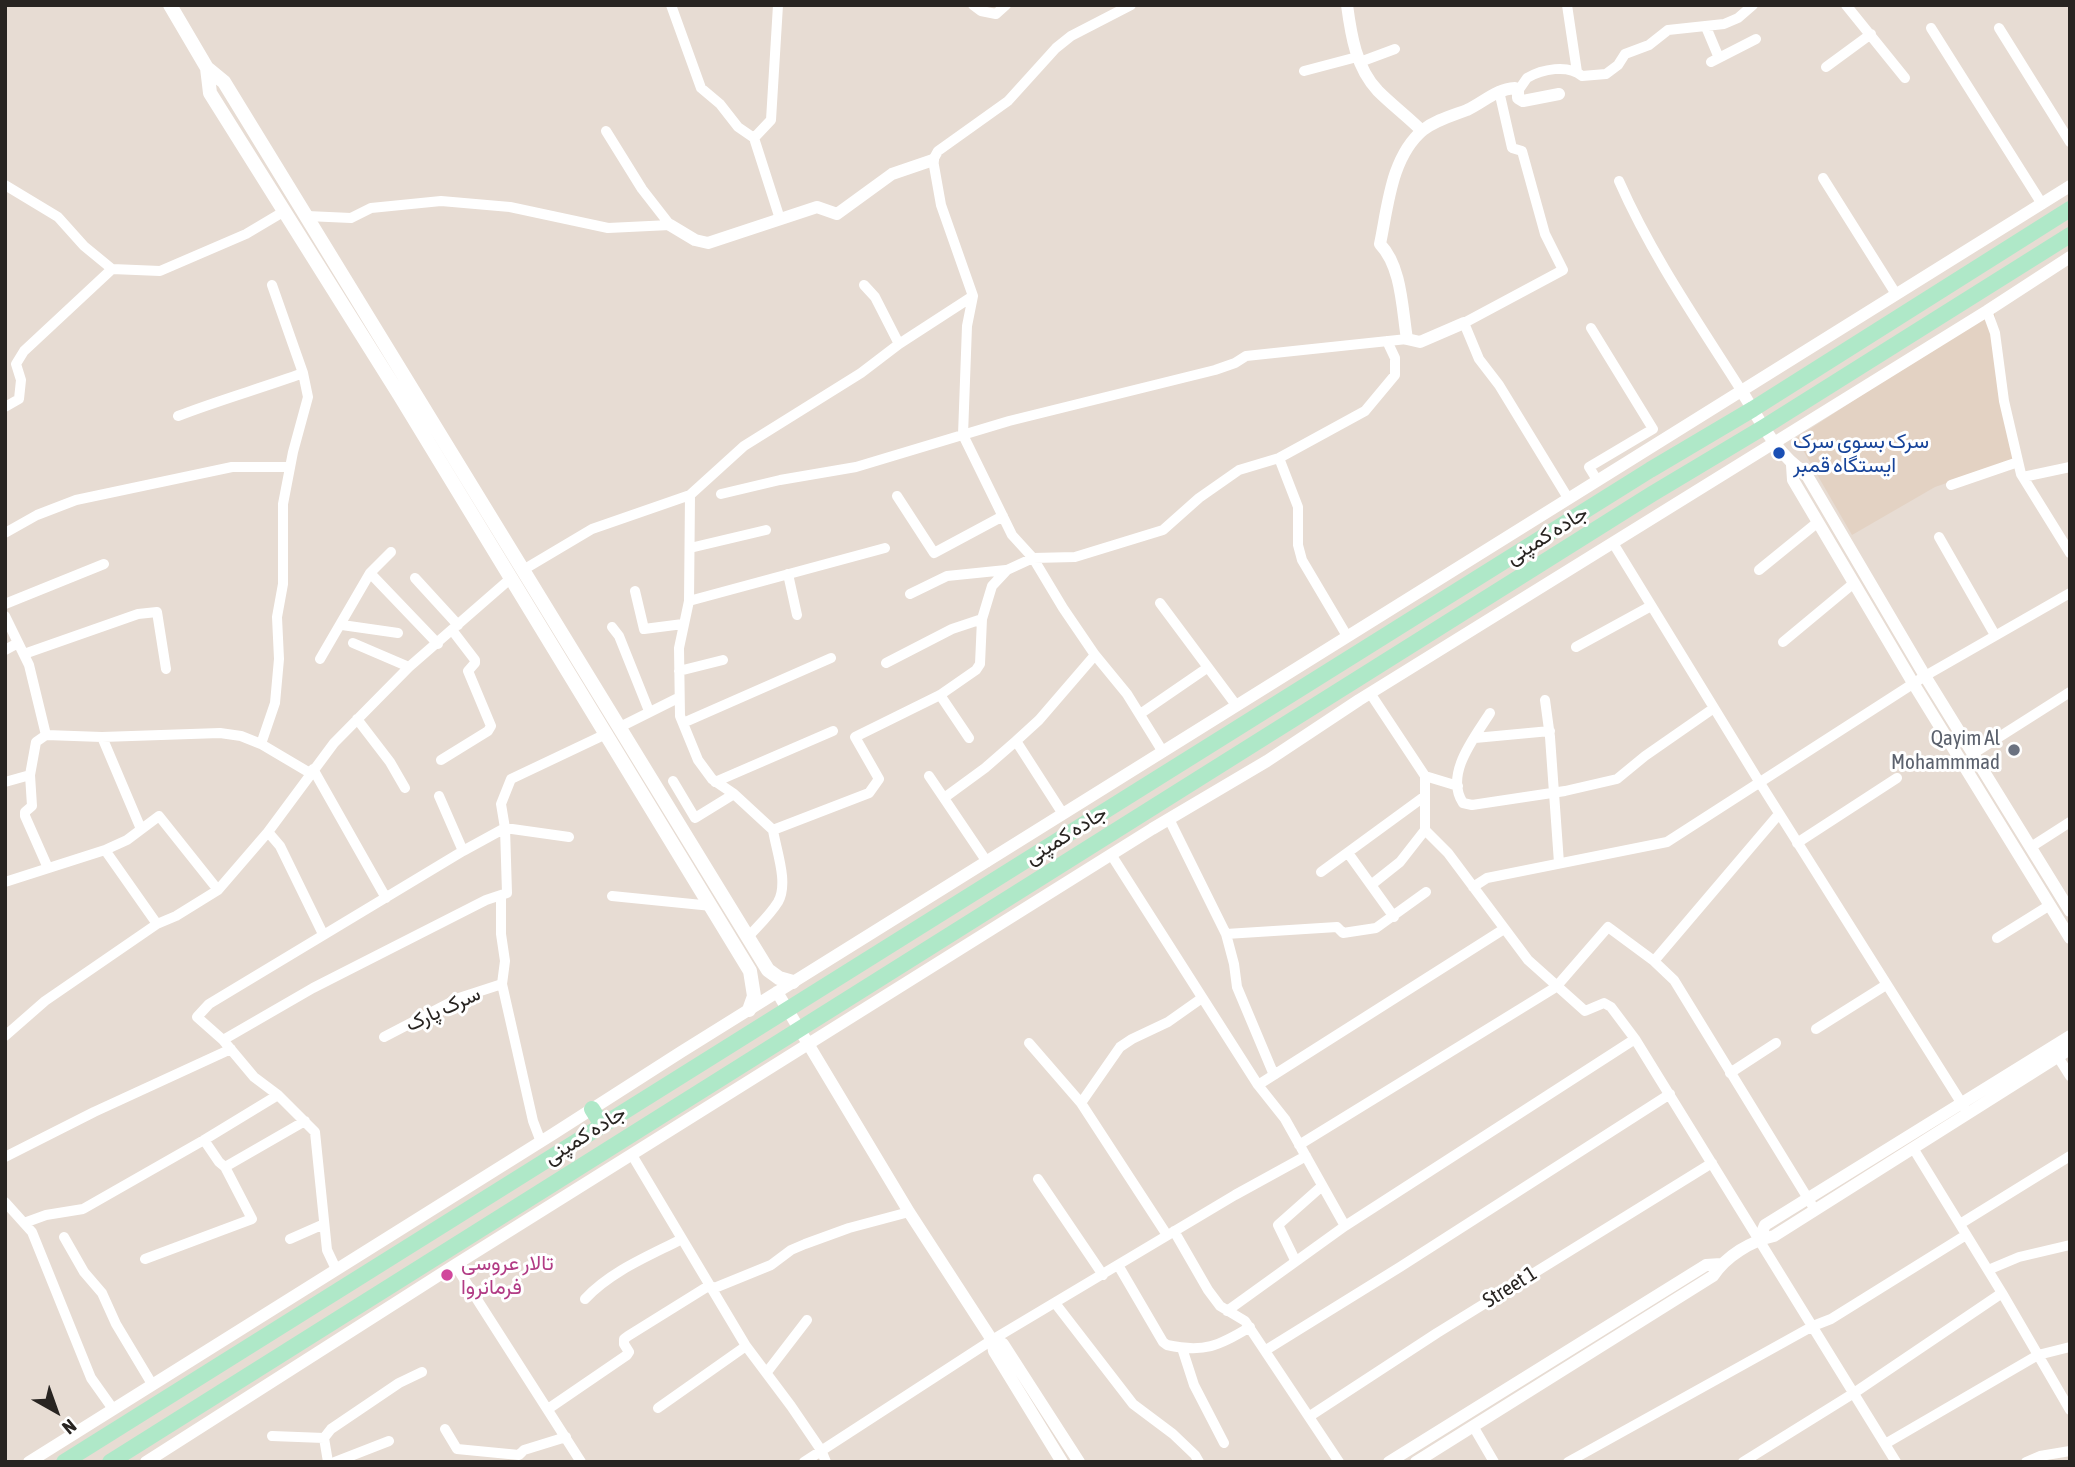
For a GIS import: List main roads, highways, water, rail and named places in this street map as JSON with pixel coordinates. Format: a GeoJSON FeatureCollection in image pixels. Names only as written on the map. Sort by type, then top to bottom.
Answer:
{"type":"FeatureCollection","features":[{"type":"Feature","properties":{"kind":"highway","name":"جاده کمپنی"},"geometry":{"type":"LineString","coordinates":[[64,1462],[2070,209]]}},
{"type":"Feature","properties":{"kind":"highway","name":"جاده کمپنی"},"geometry":{"type":"LineString","coordinates":[[110,1462],[1651,494],[1764,427],[2070,235]]}},
{"type":"Feature","properties":{"kind":"highway"},"geometry":{"type":"LineString","coordinates":[[592,1109],[602,1125]]}},
{"type":"Feature","properties":{"kind":"main road"},"geometry":{"type":"LineString","coordinates":[[170,5],[206,68],[210,93],[400,396],[750,971],[754,996],[749,1010]]}},
{"type":"Feature","properties":{"kind":"main road"},"geometry":{"type":"LineString","coordinates":[[206,68],[224,82],[768,970],[779,978],[793,982]]}},
{"type":"Feature","properties":{"kind":"main road"},"geometry":{"type":"LineString","coordinates":[[484,538],[498,529]]}},
{"type":"Feature","properties":{"kind":"place","name":"سرک بسوی سرک ایستگاه قمبر"},"geometry":{"type":"Point","coordinates":[1779,453]}},
{"type":"Feature","properties":{"kind":"place","name":"Qayim Al Mohammmad"},"geometry":{"type":"Point","coordinates":[2014,750]}},
{"type":"Feature","properties":{"kind":"place","name":"تالار عروسی فرمانروا"},"geometry":{"type":"Point","coordinates":[447,1275]}}]}
